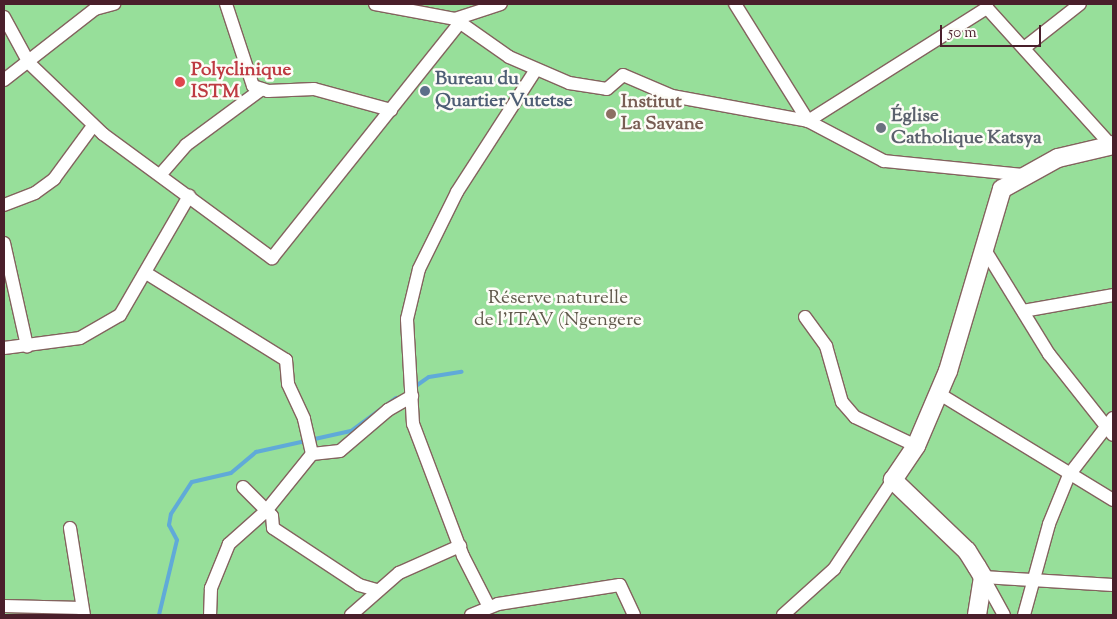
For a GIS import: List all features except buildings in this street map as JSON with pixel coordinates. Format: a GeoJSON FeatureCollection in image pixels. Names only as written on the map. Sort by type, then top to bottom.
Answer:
{"type":"FeatureCollection","features":[{"type":"Feature","properties":{"kind":"street"},"geometry":{"type":"LineString","coordinates":[[4,80],[29,63],[94,6],[114,4]]}},
{"type":"Feature","properties":{"kind":"street"},"geometry":{"type":"LineString","coordinates":[[226,4],[253,86],[262,89],[314,88],[391,110]]}},
{"type":"Feature","properties":{"kind":"street"},"geometry":{"type":"LineString","coordinates":[[375,4],[392,4],[456,22],[535,71],[607,89],[623,75],[672,96],[808,121],[884,161],[1024,175]]}},
{"type":"Feature","properties":{"kind":"street"},"geometry":{"type":"LineString","coordinates":[[4,17],[29,63],[93,126],[161,174],[272,258],[391,110],[456,22],[501,4]]}},
{"type":"Feature","properties":{"kind":"street"},"geometry":{"type":"LineString","coordinates":[[735,4],[808,121]]}},
{"type":"Feature","properties":{"kind":"street"},"geometry":{"type":"LineString","coordinates":[[1024,48],[1080,4]]}},
{"type":"Feature","properties":{"kind":"street"},"geometry":{"type":"LineString","coordinates":[[784,615],[834,569],[916,446],[938,393],[985,250],[1002,189],[1024,175],[1058,158],[1112,145],[986,6],[808,121]]}},
{"type":"Feature","properties":{"kind":"street"},"geometry":{"type":"LineString","coordinates":[[490,608],[460,546],[413,424],[407,319],[418,269],[457,192],[535,71]]}},
{"type":"Feature","properties":{"kind":"street"},"geometry":{"type":"LineString","coordinates":[[161,174],[186,145],[262,89]]}},
{"type":"Feature","properties":{"kind":"street"},"geometry":{"type":"LineString","coordinates":[[4,205],[20,201],[54,179],[93,126]]}},
{"type":"Feature","properties":{"kind":"street"},"geometry":{"type":"LineString","coordinates":[[4,348],[27,346],[97,331],[120,315],[189,196]]}},
{"type":"Feature","properties":{"kind":"street"},"geometry":{"type":"LineString","coordinates":[[4,243],[27,346]]}},
{"type":"Feature","properties":{"kind":"street"},"geometry":{"type":"LineString","coordinates":[[985,250],[1054,360],[1109,421],[1113,435]]}},
{"type":"Feature","properties":{"kind":"street"},"geometry":{"type":"LineString","coordinates":[[146,273],[286,360],[288,384],[304,419],[312,454]]}},
{"type":"Feature","properties":{"kind":"street"},"geometry":{"type":"LineString","coordinates":[[1023,311],[1113,295]]}},
{"type":"Feature","properties":{"kind":"street"},"geometry":{"type":"LineString","coordinates":[[805,317],[826,346],[842,402],[855,417],[916,446]]}},
{"type":"Feature","properties":{"kind":"street"},"geometry":{"type":"LineString","coordinates":[[938,393],[1069,475],[1113,500]]}},
{"type":"Feature","properties":{"kind":"street"},"geometry":{"type":"LineString","coordinates":[[210,615],[218,561],[240,531],[266,511],[312,454],[340,451],[388,410],[412,396]]}},
{"type":"Feature","properties":{"kind":"street"},"geometry":{"type":"LineString","coordinates":[[1024,615],[1036,579],[1049,524],[1069,475],[1109,421]]}},
{"type":"Feature","properties":{"kind":"street"},"geometry":{"type":"LineString","coordinates":[[893,480],[967,551],[1004,615]]}},
{"type":"Feature","properties":{"kind":"street"},"geometry":{"type":"LineString","coordinates":[[242,487],[272,516],[273,528],[359,585],[377,590]]}},
{"type":"Feature","properties":{"kind":"street"},"geometry":{"type":"LineString","coordinates":[[4,606],[20,610],[83,611],[70,528]]}},
{"type":"Feature","properties":{"kind":"street"},"geometry":{"type":"LineString","coordinates":[[351,615],[377,590],[399,573],[460,546]]}},
{"type":"Feature","properties":{"kind":"street"},"geometry":{"type":"LineString","coordinates":[[983,577],[1113,585]]}},
{"type":"Feature","properties":{"kind":"street"},"geometry":{"type":"LineString","coordinates":[[977,615],[983,577]]}},
{"type":"Feature","properties":{"kind":"street"},"geometry":{"type":"LineString","coordinates":[[471,615],[490,608],[620,585],[634,615]]}},
{"type":"Feature","properties":{"kind":"green space","name":"Réserve naturelle de l'ITAV (Ngengere"},"geometry":{"type":"Polygon","coordinates":[[[4,4],[1113,4],[1113,615],[4,615],[4,4]]]}},
{"type":"Feature","properties":{"kind":"waterway"},"geometry":{"type":"LineString","coordinates":[[413,388],[429,377],[462,372]]}},
{"type":"Feature","properties":{"kind":"waterway"},"geometry":{"type":"LineString","coordinates":[[159,615],[177,540],[169,525],[171,514],[192,482],[231,473],[256,452],[351,431],[396,398]]}},
{"type":"Feature","properties":{"kind":"place","name":"Polyclinique ISTM"},"geometry":{"type":"Point","coordinates":[180,82]}},
{"type":"Feature","properties":{"kind":"place","name":"Bureau du Quartier Vutetse"},"geometry":{"type":"Point","coordinates":[425,91]}},
{"type":"Feature","properties":{"kind":"place","name":"Institut La Savane"},"geometry":{"type":"Point","coordinates":[611,114]}},
{"type":"Feature","properties":{"kind":"place","name":"Église Catholique Katsya"},"geometry":{"type":"Point","coordinates":[881,128]}}]}
